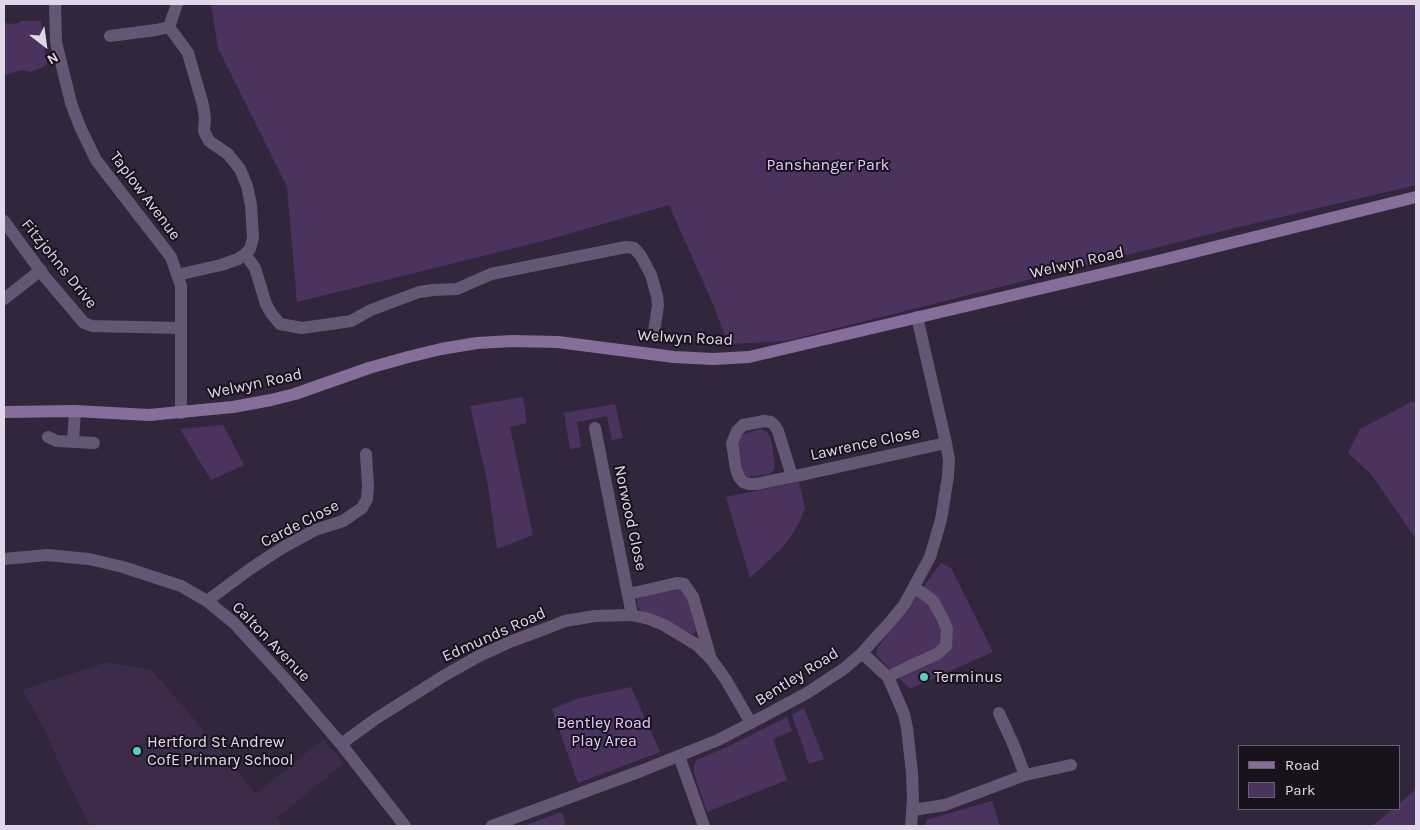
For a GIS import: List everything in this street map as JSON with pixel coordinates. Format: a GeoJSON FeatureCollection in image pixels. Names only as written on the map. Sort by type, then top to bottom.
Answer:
{"type":"FeatureCollection","features":[{"type":"Feature","properties":{"kind":"main road","name":"Welwyn Road"},"geometry":{"type":"LineString","coordinates":[[4,412],[149,415],[233,407],[305,391],[369,368],[441,349],[476,343],[512,341],[558,342],[674,357],[713,359],[749,357],[1162,260],[1416,197]]}},
{"type":"Feature","properties":{"kind":"street","name":"Taplow Avenue"},"geometry":{"type":"LineString","coordinates":[[55,4],[56,42],[71,103],[80,127],[96,160],[170,257],[181,286],[180,413]]}},
{"type":"Feature","properties":{"kind":"street"},"geometry":{"type":"LineString","coordinates":[[169,26],[177,4]]}},
{"type":"Feature","properties":{"kind":"street"},"geometry":{"type":"LineString","coordinates":[[169,26],[188,53],[203,105],[204,131],[206,136],[209,142],[228,154],[240,169],[247,186],[251,205],[253,238],[250,249],[238,259],[177,275]]}},
{"type":"Feature","properties":{"kind":"street"},"geometry":{"type":"LineString","coordinates":[[110,36],[156,30],[169,26]]}},
{"type":"Feature","properties":{"kind":"street","name":"Fitzjohns Drive"},"geometry":{"type":"LineString","coordinates":[[4,221],[84,323],[92,326],[180,328]]}},
{"type":"Feature","properties":{"kind":"street"},"geometry":{"type":"LineString","coordinates":[[245,254],[256,268],[266,304],[271,313],[280,324],[302,328],[351,321],[371,310],[419,292],[457,289],[491,274],[626,247],[634,248],[648,269],[657,296],[658,305],[654,332]]}},
{"type":"Feature","properties":{"kind":"street"},"geometry":{"type":"LineString","coordinates":[[4,299],[41,270]]}},
{"type":"Feature","properties":{"kind":"street","name":"Bentley Road"},"geometry":{"type":"LineString","coordinates":[[492,826],[506,824],[718,740],[807,694],[845,668],[862,653],[895,616],[914,588],[930,558],[942,520],[948,476],[949,460],[946,443],[917,317]]}},
{"type":"Feature","properties":{"kind":"street"},"geometry":{"type":"LineString","coordinates":[[73,442],[75,412]]}},
{"type":"Feature","properties":{"kind":"street","name":"Lawrence Close"},"geometry":{"type":"LineString","coordinates":[[792,476],[775,426],[770,422],[764,421],[742,426],[737,430],[732,443],[736,468],[743,482],[749,484],[756,484],[946,443]]}},
{"type":"Feature","properties":{"kind":"street","name":"Norwood Close"},"geometry":{"type":"LineString","coordinates":[[595,428],[632,615]]}},
{"type":"Feature","properties":{"kind":"street"},"geometry":{"type":"LineString","coordinates":[[48,437],[57,441],[94,443]]}},
{"type":"Feature","properties":{"kind":"street","name":"Carde Close"},"geometry":{"type":"LineString","coordinates":[[207,601],[282,548],[315,530],[342,521],[362,508],[367,499],[368,487],[366,454]]}},
{"type":"Feature","properties":{"kind":"street","name":"Calton Avenue"},"geometry":{"type":"LineString","coordinates":[[4,559],[47,555],[89,558],[123,566],[181,586],[207,601],[234,623],[260,650],[341,744],[405,826]]}},
{"type":"Feature","properties":{"kind":"street"},"geometry":{"type":"LineString","coordinates":[[628,594],[677,583],[684,584],[693,597],[711,659]]}},
{"type":"Feature","properties":{"kind":"street"},"geometry":{"type":"LineString","coordinates":[[888,677],[937,654],[946,646],[947,629],[942,617],[933,601],[914,588]]}},
{"type":"Feature","properties":{"kind":"street","name":"Edmunds Road"},"geometry":{"type":"LineString","coordinates":[[341,744],[377,718],[479,656],[565,621],[595,616],[632,615],[664,624],[697,645],[711,659],[726,680],[751,723]]}},
{"type":"Feature","properties":{"kind":"street"},"geometry":{"type":"LineString","coordinates":[[862,653],[888,677],[904,714],[912,773],[913,810],[911,826]]}},
{"type":"Feature","properties":{"kind":"street"},"geometry":{"type":"LineString","coordinates":[[999,713],[1014,746],[1024,775]]}},
{"type":"Feature","properties":{"kind":"street"},"geometry":{"type":"LineString","coordinates":[[679,756],[704,826]]}},
{"type":"Feature","properties":{"kind":"street"},"geometry":{"type":"LineString","coordinates":[[913,810],[945,806],[1024,775],[1071,766]]}},
{"type":"Feature","properties":{"kind":"shaded area","name":"Hertford St Andrew CofE Primary School"},"geometry":{"type":"Polygon","coordinates":[[[108,662],[151,670],[256,794],[323,739],[344,763],[277,818],[283,826],[90,826],[61,768],[45,730],[22,690],[108,662]]]}},
{"type":"Feature","properties":{"kind":"green space","name":"Panshanger Park"},"geometry":{"type":"Polygon","coordinates":[[[211,4],[1416,4],[1416,185],[1218,232],[786,341],[728,344],[713,304],[669,205],[547,240],[297,302],[287,187],[218,48],[211,4]]]}},
{"type":"Feature","properties":{"kind":"green space"},"geometry":{"type":"Polygon","coordinates":[[[22,21],[41,21],[47,65],[31,72],[22,70],[4,75],[4,23],[16,24],[22,21]]]}},
{"type":"Feature","properties":{"kind":"green space"},"geometry":{"type":"Polygon","coordinates":[[[523,397],[527,423],[510,427],[533,535],[497,549],[487,480],[470,406],[523,397]]]}},
{"type":"Feature","properties":{"kind":"green space"},"geometry":{"type":"Polygon","coordinates":[[[1411,402],[1416,403],[1416,539],[1371,474],[1348,453],[1360,429],[1411,402]]]}},
{"type":"Feature","properties":{"kind":"green space"},"geometry":{"type":"Polygon","coordinates":[[[615,404],[623,438],[612,440],[607,416],[577,422],[581,447],[570,449],[564,413],[615,404]]]}},
{"type":"Feature","properties":{"kind":"green space"},"geometry":{"type":"Polygon","coordinates":[[[223,425],[244,465],[211,480],[180,429],[223,425]]]}},
{"type":"Feature","properties":{"kind":"green space"},"geometry":{"type":"Polygon","coordinates":[[[761,429],[767,432],[771,439],[775,467],[768,474],[749,477],[744,474],[737,443],[741,435],[761,429]]]}},
{"type":"Feature","properties":{"kind":"green space"},"geometry":{"type":"Polygon","coordinates":[[[799,482],[805,508],[799,523],[782,548],[750,578],[726,497],[799,482]]]}},
{"type":"Feature","properties":{"kind":"green space"},"geometry":{"type":"Polygon","coordinates":[[[941,563],[951,568],[993,652],[910,689],[876,655],[878,647],[941,563]]]}},
{"type":"Feature","properties":{"kind":"green space"},"geometry":{"type":"Polygon","coordinates":[[[678,587],[686,594],[696,631],[693,634],[642,612],[637,606],[637,596],[678,587]]]}},
{"type":"Feature","properties":{"kind":"green space","name":"Bentley Road Play Area"},"geometry":{"type":"Polygon","coordinates":[[[631,687],[660,752],[578,783],[552,709],[576,699],[631,687]]]}},
{"type":"Feature","properties":{"kind":"green space"},"geometry":{"type":"Polygon","coordinates":[[[804,708],[824,759],[809,764],[792,715],[804,708]]]}},
{"type":"Feature","properties":{"kind":"green space"},"geometry":{"type":"Polygon","coordinates":[[[787,717],[792,731],[773,739],[787,780],[707,812],[694,773],[696,760],[787,717]]]}},
{"type":"Feature","properties":{"kind":"green space"},"geometry":{"type":"Polygon","coordinates":[[[1416,789],[1416,826],[1372,826],[1392,810],[1400,810],[1400,803],[1416,789]]]}},
{"type":"Feature","properties":{"kind":"green space"},"geometry":{"type":"Polygon","coordinates":[[[992,801],[1000,826],[926,826],[926,820],[992,801]]]}},
{"type":"Feature","properties":{"kind":"green space"},"geometry":{"type":"Polygon","coordinates":[[[562,813],[566,825],[564,826],[524,826],[562,813]]]}},
{"type":"Feature","properties":{"kind":"place","name":"Terminus"},"geometry":{"type":"Point","coordinates":[924,677]}},
{"type":"Feature","properties":{"kind":"place","name":"Hertford St Andrew CofE Primary School"},"geometry":{"type":"Point","coordinates":[137,751]}}]}
